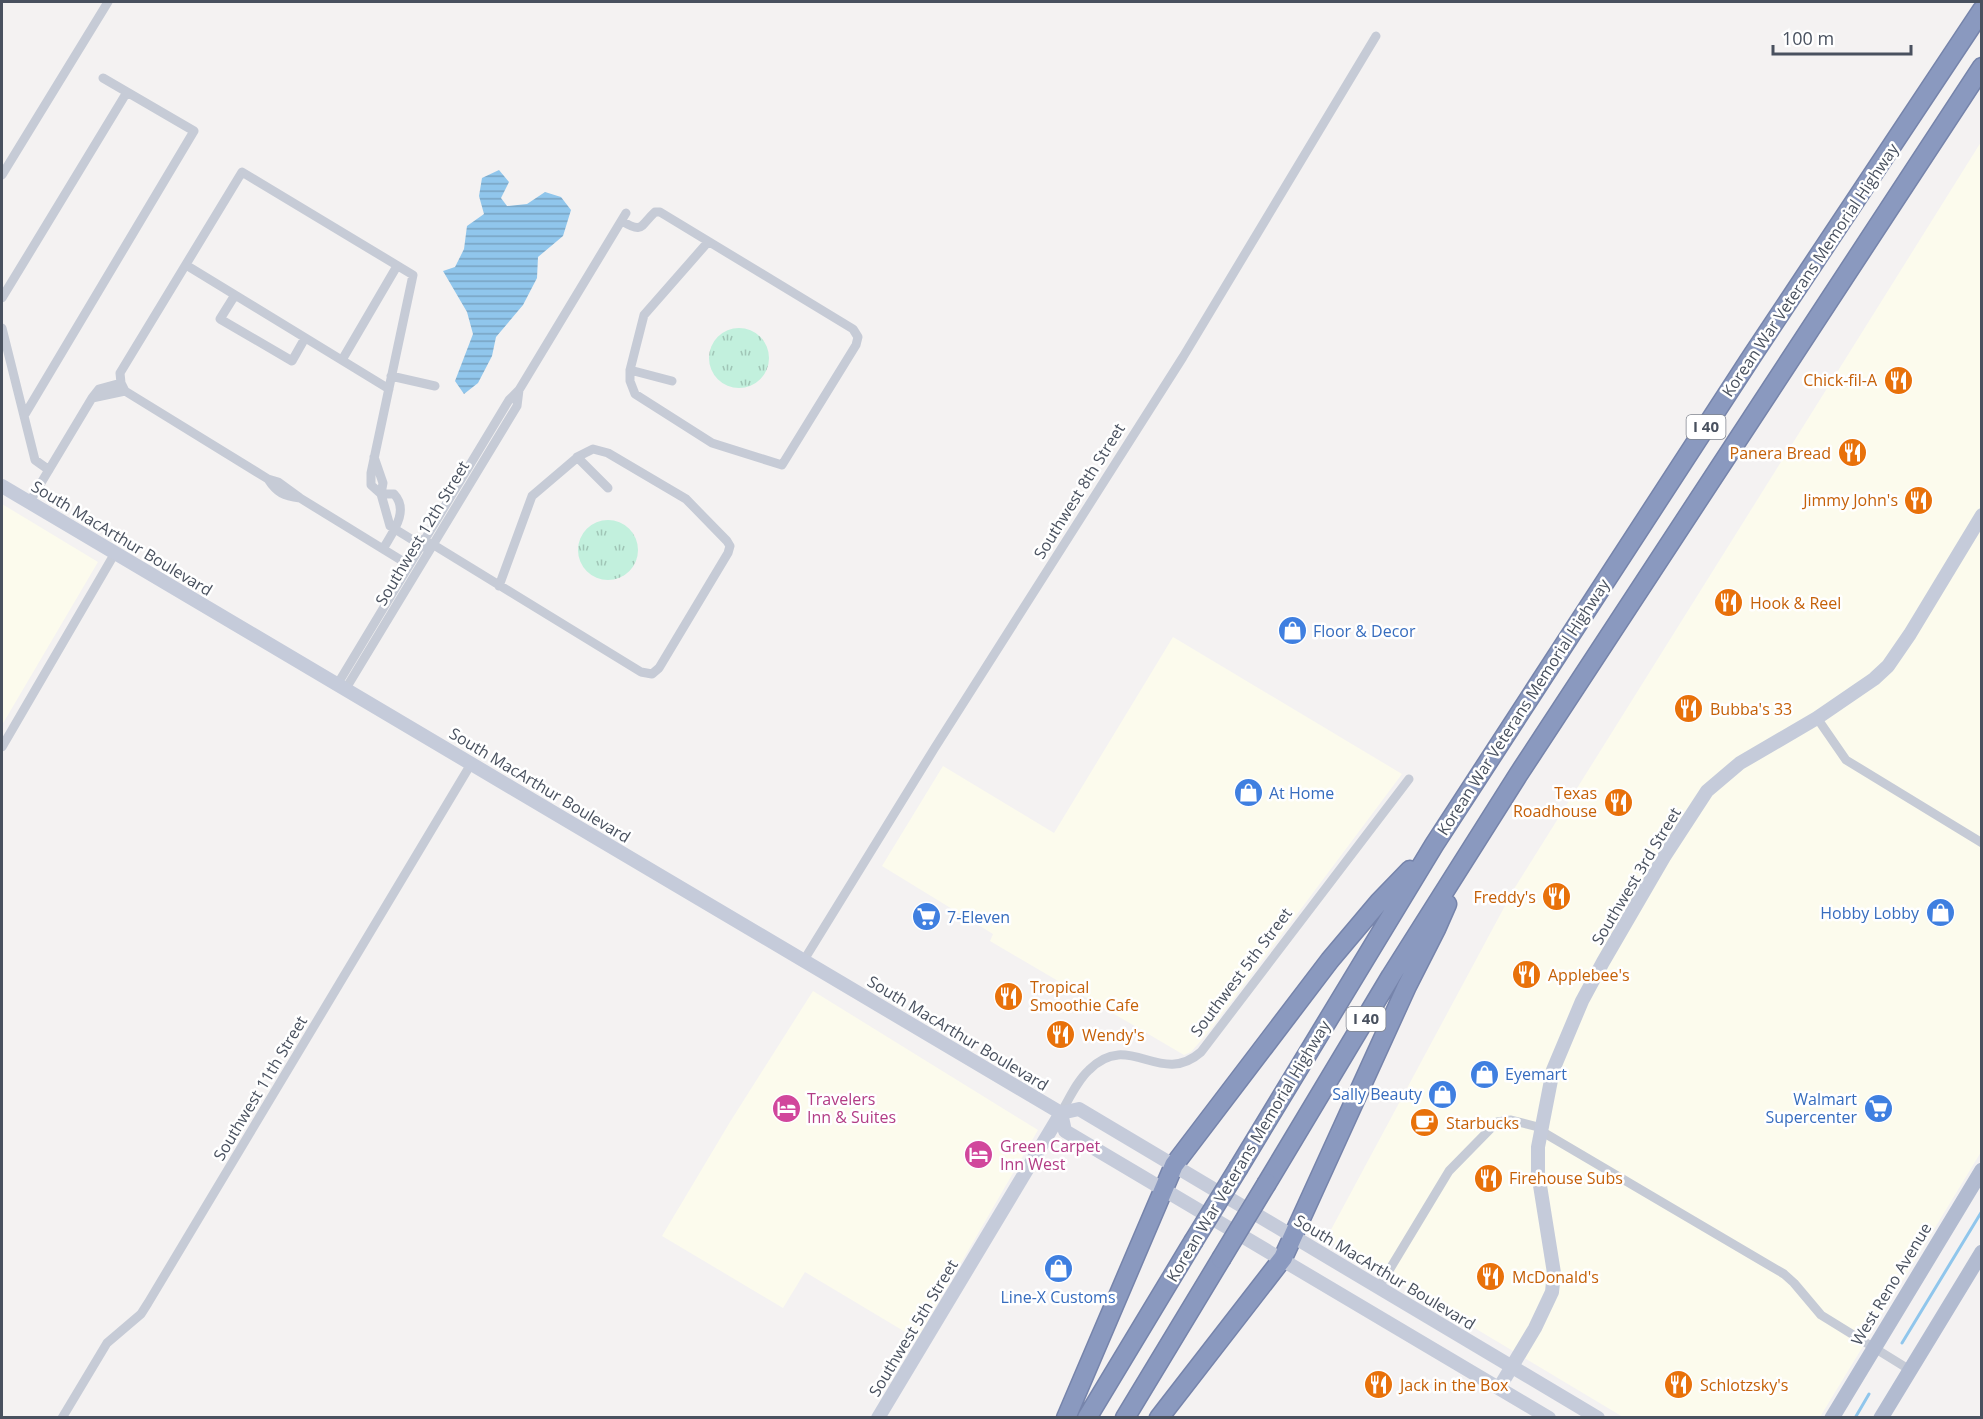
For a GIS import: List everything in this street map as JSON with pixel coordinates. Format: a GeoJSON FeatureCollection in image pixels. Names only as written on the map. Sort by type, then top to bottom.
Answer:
{"type":"FeatureCollection","features":[{"type":"Feature","properties":{"kind":"highway","name":"Korean War Veterans Memorial Highway"},"geometry":{"type":"LineString","coordinates":[[1087,1418],[1434,845],[1982,10]]}},
{"type":"Feature","properties":{"kind":"highway","name":"Korean War Veterans Memorial Highway"},"geometry":{"type":"LineString","coordinates":[[1125,1418],[1467,855],[1610,632],[1982,67]]}},
{"type":"Feature","properties":{"kind":"highway"},"geometry":{"type":"LineString","coordinates":[[1066,1418],[1174,1165],[1330,960],[1379,902],[1434,845]]}},
{"type":"Feature","properties":{"kind":"highway"},"geometry":{"type":"LineString","coordinates":[[1159,1418],[1283,1258],[1407,986],[1436,929],[1467,855]]}},
{"type":"Feature","properties":{"kind":"main road","name":"South MacArthur Boulevard"},"geometry":{"type":"LineString","coordinates":[[2,486],[1061,1113],[1079,1109],[1598,1418]]}},
{"type":"Feature","properties":{"kind":"main road","name":"Southwest 3rd Street"},"geometry":{"type":"LineString","coordinates":[[1499,1388],[1544,1311],[1552,1292],[1552,1262],[1538,1173],[1542,1130],[1553,1070],[1582,1001],[1658,867],[1707,791],[1740,763],[1817,718],[1874,679],[1888,666],[1982,515]]}},
{"type":"Feature","properties":{"kind":"main road","name":"South MacArthur Boulevard"},"geometry":{"type":"LineString","coordinates":[[1061,1113],[1065,1131],[1283,1258],[1549,1418]]}},
{"type":"Feature","properties":{"kind":"main road","name":"Southwest 5th Street"},"geometry":{"type":"LineString","coordinates":[[878,1418],[1061,1113]]}},
{"type":"Feature","properties":{"kind":"main road","name":"West Reno Avenue"},"geometry":{"type":"LineString","coordinates":[[1832,1418],[1982,1170]]}},
{"type":"Feature","properties":{"kind":"main road"},"geometry":{"type":"LineString","coordinates":[[1881,1418],[1982,1252]]}},
{"type":"Feature","properties":{"kind":"street"},"geometry":{"type":"LineString","coordinates":[[2,175],[108,2]]}},
{"type":"Feature","properties":{"kind":"street","name":"Southwest 8th Street"},"geometry":{"type":"LineString","coordinates":[[804,960],[928,758],[1183,357],[1376,36]]}},
{"type":"Feature","properties":{"kind":"street"},"geometry":{"type":"LineString","coordinates":[[24,416],[194,131],[103,78]]}},
{"type":"Feature","properties":{"kind":"street"},"geometry":{"type":"LineString","coordinates":[[2,298],[127,92]]}},
{"type":"Feature","properties":{"kind":"street"},"geometry":{"type":"LineString","coordinates":[[409,565],[300,498],[284,496],[275,490],[268,479],[123,387],[120,373],[242,172],[413,275],[374,457],[383,483],[381,494],[390,526],[499,586],[641,672],[652,674],[659,668],[728,554],[729,546],[727,541],[686,499],[600,449],[593,449],[577,457],[532,496],[499,586]]}},
{"type":"Feature","properties":{"kind":"street","name":"Southwest 12th Street"},"geometry":{"type":"LineString","coordinates":[[341,687],[427,545],[517,406],[519,390],[624,217],[635,229],[644,225],[655,212],[660,212],[708,242]]}},
{"type":"Feature","properties":{"kind":"street"},"geometry":{"type":"LineString","coordinates":[[708,242],[853,329],[858,337],[856,345],[782,465],[712,443],[635,394],[630,381],[630,370],[644,315],[708,242]]}},
{"type":"Feature","properties":{"kind":"street"},"geometry":{"type":"LineString","coordinates":[[186,265],[389,389]]}},
{"type":"Feature","properties":{"kind":"street"},"geometry":{"type":"LineString","coordinates":[[342,360],[397,266]]}},
{"type":"Feature","properties":{"kind":"street"},"geometry":{"type":"LineString","coordinates":[[235,295],[220,319],[292,361],[306,338]]}},
{"type":"Feature","properties":{"kind":"street"},"geometry":{"type":"LineString","coordinates":[[2,328],[35,460],[49,470]]}},
{"type":"Feature","properties":{"kind":"street"},"geometry":{"type":"LineString","coordinates":[[630,370],[672,381]]}},
{"type":"Feature","properties":{"kind":"street"},"geometry":{"type":"LineString","coordinates":[[391,376],[435,386]]}},
{"type":"Feature","properties":{"kind":"street"},"geometry":{"type":"LineString","coordinates":[[29,502],[92,398],[123,387]]}},
{"type":"Feature","properties":{"kind":"street"},"geometry":{"type":"LineString","coordinates":[[577,457],[608,489]]}},
{"type":"Feature","properties":{"kind":"street"},"geometry":{"type":"LineString","coordinates":[[381,494],[394,494],[401,506],[395,529],[383,549]]}},
{"type":"Feature","properties":{"kind":"street","name":"Southwest 12th Street"},"geometry":{"type":"LineString","coordinates":[[341,687],[409,565],[427,545]]}},
{"type":"Feature","properties":{"kind":"street"},"geometry":{"type":"LineString","coordinates":[[2,747],[115,553]]}},
{"type":"Feature","properties":{"kind":"street"},"geometry":{"type":"LineString","coordinates":[[1817,718],[1846,760],[1982,843]]}},
{"type":"Feature","properties":{"kind":"street","name":"Southwest 11th Street"},"geometry":{"type":"LineString","coordinates":[[62,1418],[107,1343],[141,1314],[148,1303],[471,764]]}},
{"type":"Feature","properties":{"kind":"street","name":"Southwest 5th Street"},"geometry":{"type":"LineString","coordinates":[[1061,1113],[1087,1071],[1102,1059],[1121,1053],[1161,1065],[1170,1065],[1181,1064],[1195,1058],[1409,779]]}},
{"type":"Feature","properties":{"kind":"street"},"geometry":{"type":"LineString","coordinates":[[1379,1287],[1449,1171],[1497,1122],[1511,1120],[1542,1130],[1784,1274],[1821,1315],[1910,1370]]}},
{"type":"Feature","properties":{"kind":"shaded area"},"geometry":{"type":"Polygon","coordinates":[[[1981,142],[1981,1152],[1820,1417],[1623,1417],[1326,1239],[1514,889],[1981,142]]]}},
{"type":"Feature","properties":{"kind":"shaded area"},"geometry":{"type":"Polygon","coordinates":[[[2,504],[98,562],[2,725],[2,504]]]}},
{"type":"Feature","properties":{"kind":"shaded area"},"geometry":{"type":"Polygon","coordinates":[[[1173,637],[1402,774],[1211,1029],[1191,1052],[1184,1055],[990,941],[993,934],[882,866],[943,766],[1054,833],[1173,637]]]}},
{"type":"Feature","properties":{"kind":"shaded area"},"geometry":{"type":"Polygon","coordinates":[[[813,991],[1038,1130],[917,1339],[805,1272],[783,1308],[662,1236],[730,1122],[813,991]]]}},
{"type":"Feature","properties":{"kind":"green space"},"geometry":{"type":"Polygon","coordinates":[[[739,328],[756,333],[764,341],[769,358],[764,375],[756,383],[739,388],[722,383],[714,375],[709,358],[714,341],[722,333],[739,328]]]}},
{"type":"Feature","properties":{"kind":"green space"},"geometry":{"type":"Polygon","coordinates":[[[608,520],[625,525],[633,533],[638,550],[633,567],[625,575],[608,580],[591,575],[583,567],[578,550],[583,533],[591,525],[608,520]]]}},
{"type":"Feature","properties":{"kind":"water"},"geometry":{"type":"Polygon","coordinates":[[[499,170],[509,182],[501,198],[507,206],[527,204],[545,192],[561,197],[571,210],[563,236],[538,257],[537,278],[523,305],[496,337],[492,356],[478,383],[464,394],[455,381],[473,334],[467,312],[443,271],[455,267],[464,249],[467,226],[484,214],[479,196],[482,178],[499,170]]]}},
{"type":"Feature","properties":{"kind":"waterway"},"geometry":{"type":"LineString","coordinates":[[1902,1343],[1982,1211]]}},
{"type":"Feature","properties":{"kind":"waterway"},"geometry":{"type":"LineString","coordinates":[[1855,1418],[1869,1394]]}},
{"type":"Feature","properties":{"kind":"place","name":"Chick-fil-A"},"geometry":{"type":"Point","coordinates":[1898,380]}},
{"type":"Feature","properties":{"kind":"place","name":"Panera Bread"},"geometry":{"type":"Point","coordinates":[1852,453]}},
{"type":"Feature","properties":{"kind":"place","name":"Jimmy John's"},"geometry":{"type":"Point","coordinates":[1919,500]}},
{"type":"Feature","properties":{"kind":"place","name":"Hook & Reel"},"geometry":{"type":"Point","coordinates":[1729,603]}},
{"type":"Feature","properties":{"kind":"place","name":"Floor & Decor"},"geometry":{"type":"Point","coordinates":[1292,631]}},
{"type":"Feature","properties":{"kind":"place","name":"Bubba's 33"},"geometry":{"type":"Point","coordinates":[1689,709]}},
{"type":"Feature","properties":{"kind":"place","name":"At Home"},"geometry":{"type":"Point","coordinates":[1248,793]}},
{"type":"Feature","properties":{"kind":"place","name":"Texas Roadhouse"},"geometry":{"type":"Point","coordinates":[1618,802]}},
{"type":"Feature","properties":{"kind":"place","name":"Freddy's"},"geometry":{"type":"Point","coordinates":[1557,897]}},
{"type":"Feature","properties":{"kind":"place","name":"Hobby Lobby"},"geometry":{"type":"Point","coordinates":[1940,913]}},
{"type":"Feature","properties":{"kind":"place","name":"7-Eleven"},"geometry":{"type":"Point","coordinates":[926,917]}},
{"type":"Feature","properties":{"kind":"place","name":"Applebee's"},"geometry":{"type":"Point","coordinates":[1527,975]}},
{"type":"Feature","properties":{"kind":"place","name":"Tropical Smoothie Cafe"},"geometry":{"type":"Point","coordinates":[1009,996]}},
{"type":"Feature","properties":{"kind":"place","name":"Wendy's"},"geometry":{"type":"Point","coordinates":[1061,1035]}},
{"type":"Feature","properties":{"kind":"place","name":"Eyemart"},"geometry":{"type":"Point","coordinates":[1484,1074]}},
{"type":"Feature","properties":{"kind":"place","name":"Sally Beauty"},"geometry":{"type":"Point","coordinates":[1443,1094]}},
{"type":"Feature","properties":{"kind":"place","name":"Travelers Inn & Suites"},"geometry":{"type":"Point","coordinates":[786,1108]}},
{"type":"Feature","properties":{"kind":"place","name":"Walmart Supercenter"},"geometry":{"type":"Point","coordinates":[1878,1108]}},
{"type":"Feature","properties":{"kind":"place","name":"Starbucks"},"geometry":{"type":"Point","coordinates":[1425,1123]}},
{"type":"Feature","properties":{"kind":"place","name":"Green Carpet Inn West"},"geometry":{"type":"Point","coordinates":[979,1155]}},
{"type":"Feature","properties":{"kind":"place","name":"Firehouse Subs"},"geometry":{"type":"Point","coordinates":[1488,1178]}},
{"type":"Feature","properties":{"kind":"place","name":"Line-X Customs"},"geometry":{"type":"Point","coordinates":[1058,1269]}},
{"type":"Feature","properties":{"kind":"place","name":"McDonald's"},"geometry":{"type":"Point","coordinates":[1491,1277]}},
{"type":"Feature","properties":{"kind":"place","name":"Jack in the Box"},"geometry":{"type":"Point","coordinates":[1379,1385]}},
{"type":"Feature","properties":{"kind":"place","name":"Schlotzsky's"},"geometry":{"type":"Point","coordinates":[1679,1385]}}]}
